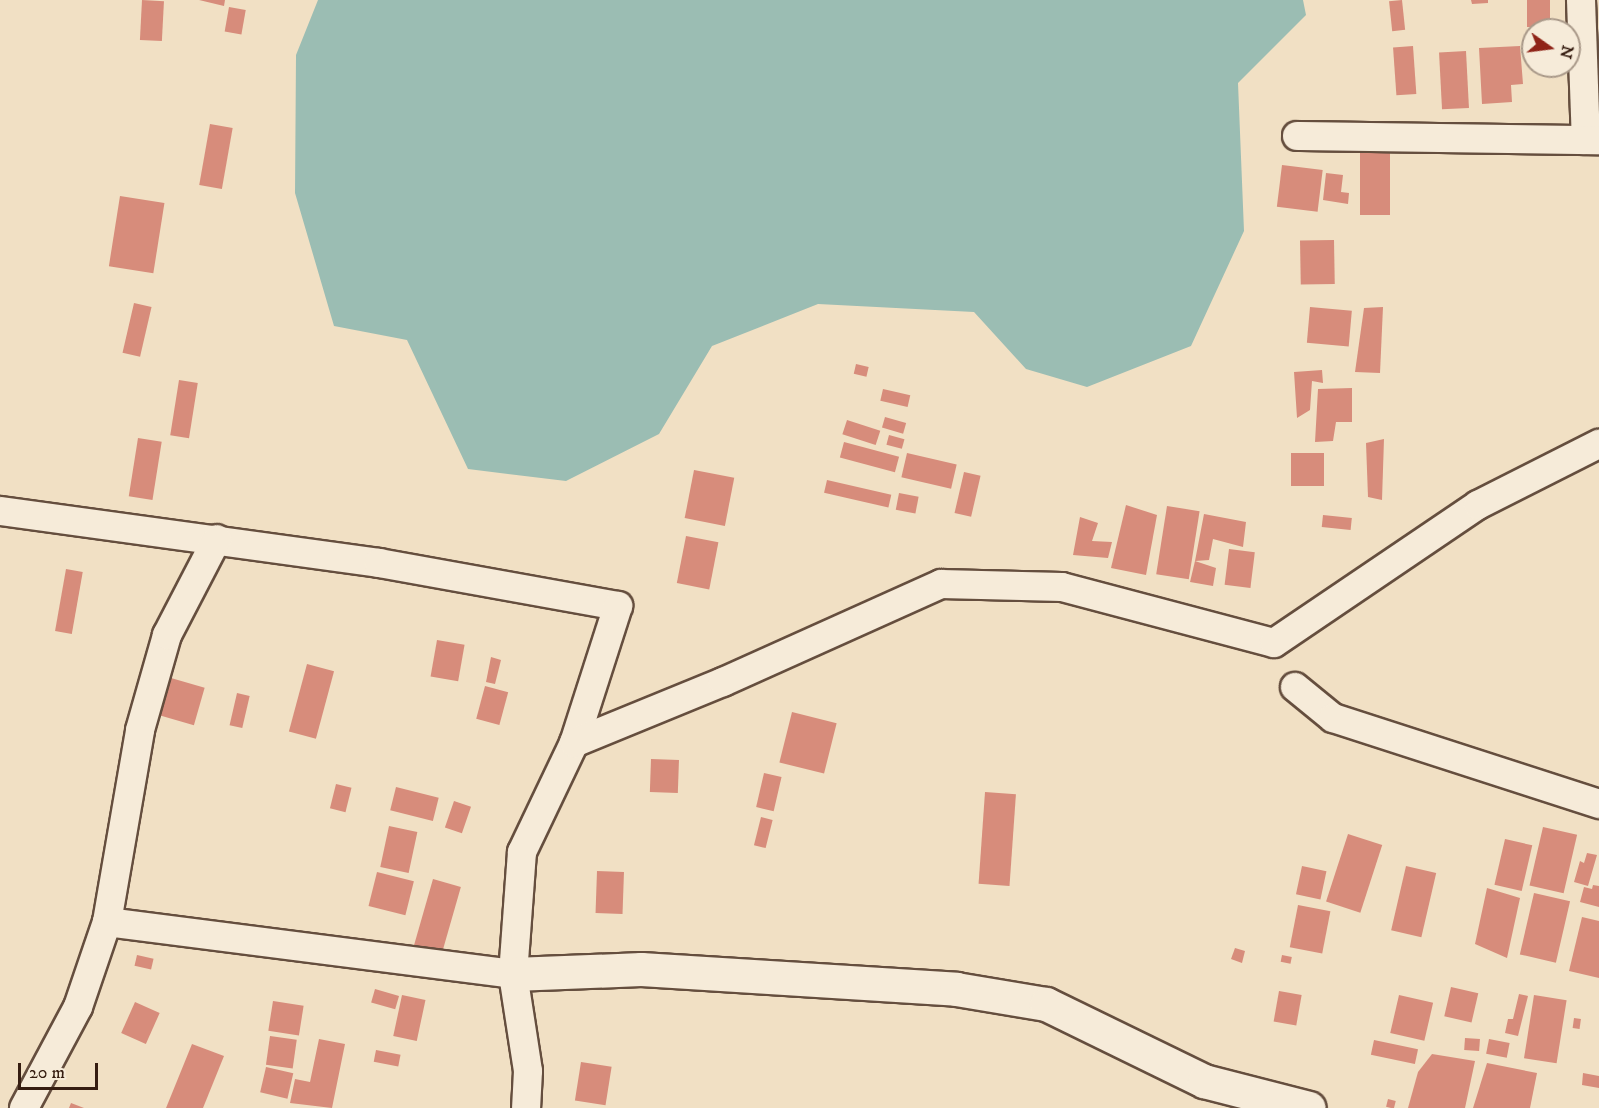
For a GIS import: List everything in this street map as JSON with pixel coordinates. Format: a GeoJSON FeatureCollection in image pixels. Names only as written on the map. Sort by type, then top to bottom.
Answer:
{"type":"FeatureCollection","features":[{"type":"Feature","properties":{"kind":"street"},"geometry":{"type":"LineString","coordinates":[[1297,136],[1593,140],[1581,0]]}},
{"type":"Feature","properties":{"kind":"street"},"geometry":{"type":"LineString","coordinates":[[574,743],[723,682],[941,584],[1062,587],[1274,643],[1478,505],[1599,444]]}},
{"type":"Feature","properties":{"kind":"street"},"geometry":{"type":"LineString","coordinates":[[0,511],[217,539],[618,606],[574,743],[522,852],[513,974],[528,1071],[526,1108]]}},
{"type":"Feature","properties":{"kind":"street"},"geometry":{"type":"LineString","coordinates":[[24,1108],[78,1007],[107,922],[140,730],[167,635],[217,539]]}},
{"type":"Feature","properties":{"kind":"street"},"geometry":{"type":"LineString","coordinates":[[1295,687],[1333,718],[1599,804]]}},
{"type":"Feature","properties":{"kind":"street"},"geometry":{"type":"LineString","coordinates":[[107,922],[513,974],[641,969],[956,988],[1046,1004],[1240,1100],[1309,1108]]}},
{"type":"Feature","properties":{"kind":"water"},"geometry":{"type":"Polygon","coordinates":[[[318,0],[1303,0],[1306,15],[1238,83],[1244,231],[1191,346],[1087,387],[1026,369],[974,312],[818,304],[712,346],[659,434],[566,481],[468,469],[407,340],[334,326],[295,193],[296,55],[318,0]]]}},
{"type":"Feature","properties":{"kind":"building"},"geometry":{"type":"Polygon","coordinates":[[[142,0],[164,1],[162,41],[140,40],[142,0]]]}},
{"type":"Feature","properties":{"kind":"building"},"geometry":{"type":"Polygon","coordinates":[[[199,0],[225,0],[224,6],[199,0]]]}},
{"type":"Feature","properties":{"kind":"building"},"geometry":{"type":"Polygon","coordinates":[[[1402,0],[1405,30],[1392,31],[1389,1],[1402,0]]]}},
{"type":"Feature","properties":{"kind":"building"},"geometry":{"type":"Polygon","coordinates":[[[1471,0],[1488,0],[1488,3],[1472,4],[1471,0]]]}},
{"type":"Feature","properties":{"kind":"building"},"geometry":{"type":"Polygon","coordinates":[[[1527,0],[1550,0],[1550,18],[1527,18],[1527,0]]]}},
{"type":"Feature","properties":{"kind":"building"},"geometry":{"type":"Polygon","coordinates":[[[229,7],[246,10],[241,35],[225,32],[229,7]]]}},
{"type":"Feature","properties":{"kind":"building"},"geometry":{"type":"Polygon","coordinates":[[[1413,46],[1416,94],[1396,95],[1393,47],[1413,46]]]}},
{"type":"Feature","properties":{"kind":"building"},"geometry":{"type":"Polygon","coordinates":[[[1520,46],[1523,84],[1511,85],[1512,102],[1482,104],[1479,48],[1520,46]]]}},
{"type":"Feature","properties":{"kind":"building"},"geometry":{"type":"Polygon","coordinates":[[[1466,51],[1469,108],[1442,109],[1439,52],[1466,51]]]}},
{"type":"Feature","properties":{"kind":"building"},"geometry":{"type":"Polygon","coordinates":[[[210,124],[233,128],[222,189],[199,185],[210,124]]]}},
{"type":"Feature","properties":{"kind":"building"},"geometry":{"type":"Polygon","coordinates":[[[1360,153],[1390,153],[1390,215],[1360,215],[1360,153]]]}},
{"type":"Feature","properties":{"kind":"building"},"geometry":{"type":"Polygon","coordinates":[[[1282,165],[1323,170],[1318,212],[1277,207],[1282,165]]]}},
{"type":"Feature","properties":{"kind":"building"},"geometry":{"type":"Polygon","coordinates":[[[1326,173],[1343,175],[1341,192],[1349,193],[1348,204],[1323,200],[1326,173]]]}},
{"type":"Feature","properties":{"kind":"building"},"geometry":{"type":"Polygon","coordinates":[[[120,196],[164,203],[153,273],[109,266],[120,196]]]}},
{"type":"Feature","properties":{"kind":"building"},"geometry":{"type":"Polygon","coordinates":[[[1334,240],[1335,284],[1301,285],[1300,241],[1334,240]]]}},
{"type":"Feature","properties":{"kind":"building"},"geometry":{"type":"Polygon","coordinates":[[[134,303],[152,307],[140,357],[123,353],[134,303]]]}},
{"type":"Feature","properties":{"kind":"building"},"geometry":{"type":"Polygon","coordinates":[[[1310,307],[1352,311],[1349,347],[1307,343],[1310,307]]]}},
{"type":"Feature","properties":{"kind":"building"},"geometry":{"type":"Polygon","coordinates":[[[1383,307],[1380,373],[1355,372],[1364,308],[1383,307]]]}},
{"type":"Feature","properties":{"kind":"building"},"geometry":{"type":"Polygon","coordinates":[[[856,364],[869,367],[866,377],[854,374],[856,364]]]}},
{"type":"Feature","properties":{"kind":"building"},"geometry":{"type":"Polygon","coordinates":[[[1322,370],[1323,383],[1312,381],[1310,410],[1297,418],[1294,372],[1322,370]]]}},
{"type":"Feature","properties":{"kind":"building"},"geometry":{"type":"Polygon","coordinates":[[[179,380],[198,383],[189,438],[170,435],[179,380]]]}},
{"type":"Feature","properties":{"kind":"building"},"geometry":{"type":"Polygon","coordinates":[[[1352,388],[1352,422],[1336,422],[1333,441],[1315,442],[1318,389],[1352,388]]]}},
{"type":"Feature","properties":{"kind":"building"},"geometry":{"type":"Polygon","coordinates":[[[883,389],[910,395],[908,407],[880,401],[883,389]]]}},
{"type":"Feature","properties":{"kind":"building"},"geometry":{"type":"Polygon","coordinates":[[[885,417],[906,423],[903,434],[882,428],[885,417]]]}},
{"type":"Feature","properties":{"kind":"building"},"geometry":{"type":"Polygon","coordinates":[[[847,420],[880,431],[876,445],[842,434],[847,420]]]}},
{"type":"Feature","properties":{"kind":"building"},"geometry":{"type":"Polygon","coordinates":[[[889,435],[904,439],[902,449],[886,445],[889,435]]]}},
{"type":"Feature","properties":{"kind":"building"},"geometry":{"type":"Polygon","coordinates":[[[138,438],[162,442],[152,500],[129,496],[138,438]]]}},
{"type":"Feature","properties":{"kind":"building"},"geometry":{"type":"Polygon","coordinates":[[[1384,439],[1382,500],[1368,497],[1366,443],[1384,439]]]}},
{"type":"Feature","properties":{"kind":"building"},"geometry":{"type":"Polygon","coordinates":[[[844,442],[899,457],[895,472],[840,457],[844,442]]]}},
{"type":"Feature","properties":{"kind":"building"},"geometry":{"type":"Polygon","coordinates":[[[907,453],[957,464],[951,489],[901,477],[907,453]]]}},
{"type":"Feature","properties":{"kind":"building"},"geometry":{"type":"Polygon","coordinates":[[[1291,453],[1324,453],[1324,486],[1291,486],[1291,453]]]}},
{"type":"Feature","properties":{"kind":"building"},"geometry":{"type":"Polygon","coordinates":[[[694,470],[734,478],[725,526],[685,518],[694,470]]]}},
{"type":"Feature","properties":{"kind":"building"},"geometry":{"type":"Polygon","coordinates":[[[964,472],[981,476],[971,517],[955,513],[964,472]]]}},
{"type":"Feature","properties":{"kind":"building"},"geometry":{"type":"Polygon","coordinates":[[[827,480],[891,495],[888,508],[824,493],[827,480]]]}},
{"type":"Feature","properties":{"kind":"building"},"geometry":{"type":"Polygon","coordinates":[[[899,493],[919,497],[915,514],[896,510],[899,493]]]}},
{"type":"Feature","properties":{"kind":"building"},"geometry":{"type":"Polygon","coordinates":[[[1126,505],[1157,515],[1146,575],[1111,568],[1126,505]]]}},
{"type":"Feature","properties":{"kind":"building"},"geometry":{"type":"Polygon","coordinates":[[[1167,506],[1200,511],[1189,579],[1156,574],[1167,506]]]}},
{"type":"Feature","properties":{"kind":"building"},"geometry":{"type":"Polygon","coordinates":[[[1204,514],[1246,522],[1243,547],[1213,539],[1209,560],[1195,561],[1204,514]]]}},
{"type":"Feature","properties":{"kind":"building"},"geometry":{"type":"Polygon","coordinates":[[[1323,515],[1352,518],[1351,530],[1322,527],[1323,515]]]}},
{"type":"Feature","properties":{"kind":"building"},"geometry":{"type":"Polygon","coordinates":[[[1080,517],[1098,523],[1092,541],[1112,542],[1108,558],[1073,555],[1080,517]]]}},
{"type":"Feature","properties":{"kind":"building"},"geometry":{"type":"Polygon","coordinates":[[[686,536],[718,542],[709,589],[677,583],[686,536]]]}},
{"type":"Feature","properties":{"kind":"building"},"geometry":{"type":"Polygon","coordinates":[[[1229,549],[1255,552],[1250,588],[1225,585],[1229,549]]]}},
{"type":"Feature","properties":{"kind":"building"},"geometry":{"type":"Polygon","coordinates":[[[1195,561],[1216,568],[1213,586],[1190,582],[1195,561]]]}},
{"type":"Feature","properties":{"kind":"building"},"geometry":{"type":"Polygon","coordinates":[[[66,569],[83,572],[72,634],[55,631],[66,569]]]}},
{"type":"Feature","properties":{"kind":"building"},"geometry":{"type":"Polygon","coordinates":[[[437,640],[465,645],[458,681],[431,676],[437,640]]]}},
{"type":"Feature","properties":{"kind":"building"},"geometry":{"type":"Polygon","coordinates":[[[491,657],[501,660],[495,684],[486,682],[491,657]]]}},
{"type":"Feature","properties":{"kind":"building"},"geometry":{"type":"Polygon","coordinates":[[[307,664],[334,671],[316,739],[289,732],[307,664]]]}},
{"type":"Feature","properties":{"kind":"building"},"geometry":{"type":"Polygon","coordinates":[[[171,678],[205,688],[194,725],[160,715],[171,678]]]}},
{"type":"Feature","properties":{"kind":"building"},"geometry":{"type":"Polygon","coordinates":[[[485,686],[508,692],[499,725],[476,719],[485,686]]]}},
{"type":"Feature","properties":{"kind":"building"},"geometry":{"type":"Polygon","coordinates":[[[237,693],[250,696],[242,728],[230,725],[237,693]]]}},
{"type":"Feature","properties":{"kind":"building"},"geometry":{"type":"Polygon","coordinates":[[[792,712],[837,723],[824,774],[779,762],[792,712]]]}},
{"type":"Feature","properties":{"kind":"building"},"geometry":{"type":"Polygon","coordinates":[[[651,759],[679,760],[678,793],[650,792],[651,759]]]}},
{"type":"Feature","properties":{"kind":"building"},"geometry":{"type":"Polygon","coordinates":[[[764,773],[782,777],[774,811],[756,807],[764,773]]]}},
{"type":"Feature","properties":{"kind":"building"},"geometry":{"type":"Polygon","coordinates":[[[336,784],[352,788],[345,812],[330,808],[336,784]]]}},
{"type":"Feature","properties":{"kind":"building"},"geometry":{"type":"Polygon","coordinates":[[[396,787],[439,798],[433,821],[390,810],[396,787]]]}},
{"type":"Feature","properties":{"kind":"building"},"geometry":{"type":"Polygon","coordinates":[[[985,792],[1016,794],[1010,886],[979,884],[985,792]]]}},
{"type":"Feature","properties":{"kind":"building"},"geometry":{"type":"Polygon","coordinates":[[[454,801],[471,807],[462,833],[445,827],[454,801]]]}},
{"type":"Feature","properties":{"kind":"building"},"geometry":{"type":"Polygon","coordinates":[[[761,817],[773,820],[766,848],[754,845],[761,817]]]}},
{"type":"Feature","properties":{"kind":"building"},"geometry":{"type":"Polygon","coordinates":[[[389,826],[417,832],[409,873],[380,867],[389,826]]]}},
{"type":"Feature","properties":{"kind":"building"},"geometry":{"type":"Polygon","coordinates":[[[1543,827],[1577,835],[1564,893],[1530,885],[1543,827]]]}},
{"type":"Feature","properties":{"kind":"building"},"geometry":{"type":"Polygon","coordinates":[[[1348,834],[1382,845],[1360,913],[1326,902],[1348,834]]]}},
{"type":"Feature","properties":{"kind":"building"},"geometry":{"type":"Polygon","coordinates":[[[1505,839],[1532,845],[1522,891],[1494,885],[1505,839]]]}},
{"type":"Feature","properties":{"kind":"building"},"geometry":{"type":"Polygon","coordinates":[[[1587,853],[1597,855],[1588,886],[1574,882],[1580,861],[1584,863],[1587,853]]]}},
{"type":"Feature","properties":{"kind":"building"},"geometry":{"type":"Polygon","coordinates":[[[1302,866],[1326,871],[1320,900],[1296,894],[1302,866]]]}},
{"type":"Feature","properties":{"kind":"building"},"geometry":{"type":"Polygon","coordinates":[[[1406,866],[1436,873],[1421,937],[1391,930],[1406,866]]]}},
{"type":"Feature","properties":{"kind":"building"},"geometry":{"type":"Polygon","coordinates":[[[597,871],[624,872],[623,914],[596,913],[597,871]]]}},
{"type":"Feature","properties":{"kind":"building"},"geometry":{"type":"Polygon","coordinates":[[[377,872],[414,881],[405,915],[369,906],[377,872]]]}},
{"type":"Feature","properties":{"kind":"building"},"geometry":{"type":"Polygon","coordinates":[[[433,879],[461,887],[441,957],[413,949],[433,879]]]}},
{"type":"Feature","properties":{"kind":"building"},"geometry":{"type":"Polygon","coordinates":[[[1593,885],[1599,886],[1599,907],[1580,902],[1584,887],[1592,889],[1593,885]]]}},
{"type":"Feature","properties":{"kind":"building"},"geometry":{"type":"Polygon","coordinates":[[[1487,888],[1520,898],[1507,958],[1475,944],[1487,888]]]}},
{"type":"Feature","properties":{"kind":"building"},"geometry":{"type":"Polygon","coordinates":[[[1534,893],[1570,901],[1556,963],[1520,954],[1534,893]]]}},
{"type":"Feature","properties":{"kind":"building"},"geometry":{"type":"Polygon","coordinates":[[[1298,905],[1330,911],[1322,954],[1290,947],[1298,905]]]}},
{"type":"Feature","properties":{"kind":"building"},"geometry":{"type":"Polygon","coordinates":[[[1582,917],[1599,921],[1599,978],[1569,971],[1582,917]]]}},
{"type":"Feature","properties":{"kind":"building"},"geometry":{"type":"Polygon","coordinates":[[[1235,948],[1245,951],[1242,963],[1231,959],[1235,948]]]}},
{"type":"Feature","properties":{"kind":"building"},"geometry":{"type":"Polygon","coordinates":[[[137,955],[154,959],[151,970],[135,966],[137,955]]]}},
{"type":"Feature","properties":{"kind":"building"},"geometry":{"type":"Polygon","coordinates":[[[1282,955],[1292,957],[1290,964],[1281,962],[1282,955]]]}},
{"type":"Feature","properties":{"kind":"building"},"geometry":{"type":"Polygon","coordinates":[[[1451,987],[1478,993],[1472,1023],[1444,1016],[1451,987]]]}},
{"type":"Feature","properties":{"kind":"building"},"geometry":{"type":"Polygon","coordinates":[[[375,989],[399,996],[395,1009],[371,1002],[375,989]]]}},
{"type":"Feature","properties":{"kind":"building"},"geometry":{"type":"Polygon","coordinates":[[[1279,991],[1302,995],[1296,1026],[1274,1022],[1279,991]]]}},
{"type":"Feature","properties":{"kind":"building"},"geometry":{"type":"Polygon","coordinates":[[[1519,994],[1528,996],[1518,1036],[1505,1033],[1508,1019],[1513,1019],[1519,994]]]}},
{"type":"Feature","properties":{"kind":"building"},"geometry":{"type":"Polygon","coordinates":[[[402,995],[425,1000],[417,1041],[393,1036],[402,995]]]}},
{"type":"Feature","properties":{"kind":"building"},"geometry":{"type":"Polygon","coordinates":[[[1399,995],[1433,1003],[1424,1041],[1390,1033],[1399,995]]]}},
{"type":"Feature","properties":{"kind":"building"},"geometry":{"type":"Polygon","coordinates":[[[1534,995],[1567,1000],[1557,1063],[1524,1058],[1534,995]]]}},
{"type":"Feature","properties":{"kind":"building"},"geometry":{"type":"Polygon","coordinates":[[[273,1001],[304,1006],[299,1035],[268,1031],[273,1001]]]}},
{"type":"Feature","properties":{"kind":"building"},"geometry":{"type":"Polygon","coordinates":[[[135,1002],[160,1013],[146,1044],[121,1033],[135,1002]]]}},
{"type":"Feature","properties":{"kind":"building"},"geometry":{"type":"Polygon","coordinates":[[[1574,1018],[1581,1019],[1580,1029],[1573,1028],[1574,1018]]]}},
{"type":"Feature","properties":{"kind":"building"},"geometry":{"type":"Polygon","coordinates":[[[270,1036],[297,1040],[293,1068],[266,1065],[270,1036]]]}},
{"type":"Feature","properties":{"kind":"building"},"geometry":{"type":"Polygon","coordinates":[[[1465,1038],[1480,1039],[1479,1051],[1464,1050],[1465,1038]]]}},
{"type":"Feature","properties":{"kind":"building"},"geometry":{"type":"Polygon","coordinates":[[[319,1039],[345,1044],[332,1108],[290,1103],[295,1079],[310,1082],[319,1039]]]}},
{"type":"Feature","properties":{"kind":"building"},"geometry":{"type":"Polygon","coordinates":[[[1489,1039],[1510,1043],[1507,1058],[1486,1054],[1489,1039]]]}},
{"type":"Feature","properties":{"kind":"building"},"geometry":{"type":"Polygon","coordinates":[[[1374,1040],[1418,1049],[1415,1064],[1371,1055],[1374,1040]]]}},
{"type":"Feature","properties":{"kind":"building"},"geometry":{"type":"Polygon","coordinates":[[[192,1044],[224,1056],[203,1108],[166,1108],[192,1044]]]}},
{"type":"Feature","properties":{"kind":"building"},"geometry":{"type":"Polygon","coordinates":[[[376,1050],[401,1055],[398,1067],[374,1062],[376,1050]]]}},
{"type":"Feature","properties":{"kind":"building"},"geometry":{"type":"Polygon","coordinates":[[[1432,1054],[1475,1061],[1465,1108],[1408,1108],[1418,1072],[1432,1054]]]}},
{"type":"Feature","properties":{"kind":"building"},"geometry":{"type":"Polygon","coordinates":[[[581,1062],[612,1067],[606,1105],[575,1101],[581,1062]]]}},
{"type":"Feature","properties":{"kind":"building"},"geometry":{"type":"Polygon","coordinates":[[[1487,1063],[1537,1073],[1530,1108],[1473,1108],[1487,1063]]]}},
{"type":"Feature","properties":{"kind":"building"},"geometry":{"type":"Polygon","coordinates":[[[266,1067],[293,1073],[287,1099],[260,1092],[266,1067]]]}},
{"type":"Feature","properties":{"kind":"building"},"geometry":{"type":"Polygon","coordinates":[[[1583,1073],[1599,1076],[1599,1088],[1582,1085],[1583,1073]]]}},
{"type":"Feature","properties":{"kind":"building"},"geometry":{"type":"Polygon","coordinates":[[[1388,1099],[1396,1101],[1394,1108],[1386,1107],[1388,1099]]]}},
{"type":"Feature","properties":{"kind":"building"},"geometry":{"type":"Polygon","coordinates":[[[71,1103],[84,1108],[69,1108],[71,1103]]]}}]}
